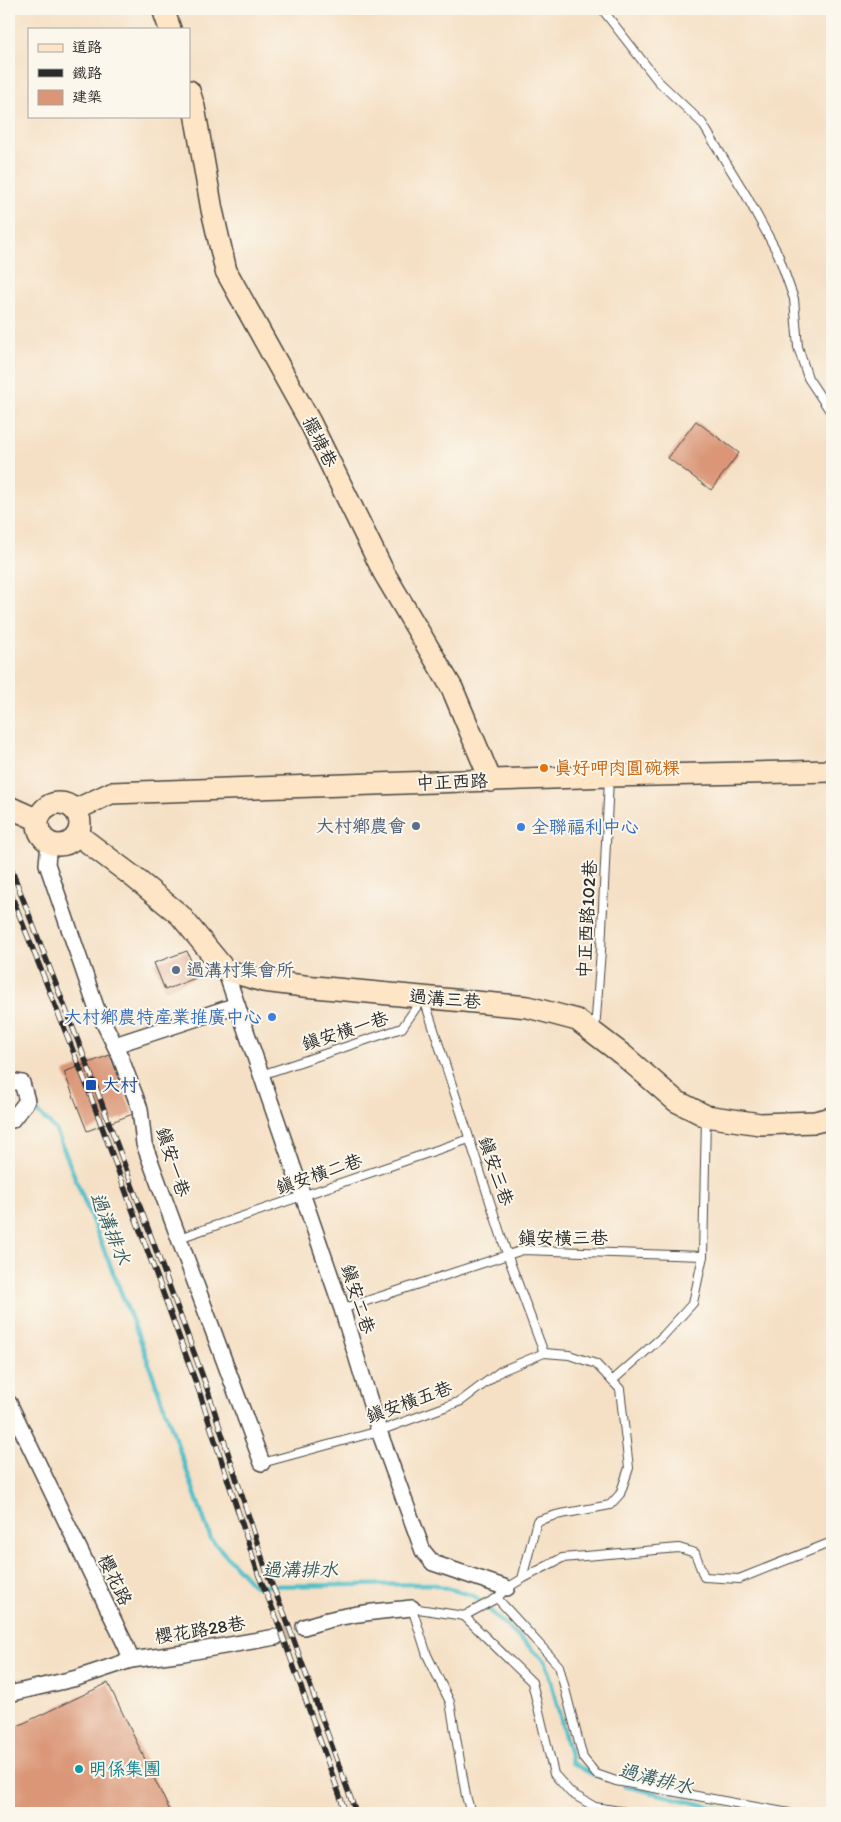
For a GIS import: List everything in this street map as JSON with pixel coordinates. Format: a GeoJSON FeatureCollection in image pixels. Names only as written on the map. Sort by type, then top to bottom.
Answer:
{"type":"FeatureCollection","features":[{"type":"Feature","properties":{"kind":"street"},"geometry":{"type":"LineString","coordinates":[[163,9],[170,28]]}},
{"type":"Feature","properties":{"kind":"street","name":"擺塘巷"},"geometry":{"type":"LineString","coordinates":[[190,94],[194,107],[212,210],[226,271],[310,422],[384,572],[452,688],[491,781]]}},
{"type":"Feature","properties":{"kind":"street","name":"中正西路"},"geometry":{"type":"LineString","coordinates":[[75,810],[111,793],[609,776],[832,771]]}},
{"type":"Feature","properties":{"kind":"street"},"geometry":{"type":"LineString","coordinates":[[56,803],[70,805],[75,810],[81,822],[78,835],[74,840],[62,845],[49,843],[40,834],[38,820],[44,809],[56,803]]}},
{"type":"Feature","properties":{"kind":"street"},"geometry":{"type":"LineString","coordinates":[[9,807],[38,820]]}},
{"type":"Feature","properties":{"kind":"street"},"geometry":{"type":"LineString","coordinates":[[78,835],[180,915],[224,970]]}},
{"type":"Feature","properties":{"kind":"street","name":"鎮安一巷"},"geometry":{"type":"LineString","coordinates":[[49,843],[48,864],[96,1007],[115,1045],[140,1110],[144,1144],[262,1464]]}},
{"type":"Feature","properties":{"kind":"street","name":"過溝三巷"},"geometry":{"type":"LineString","coordinates":[[224,970],[263,981],[528,1006],[577,1020],[676,1101],[706,1116],[760,1124],[815,1122],[832,1118]]}},
{"type":"Feature","properties":{"kind":"street","name":"鎮安二巷"},"geometry":{"type":"LineString","coordinates":[[224,970],[342,1308],[379,1431],[423,1551],[434,1563],[502,1593]]}},
{"type":"Feature","properties":{"kind":"street"},"geometry":{"type":"LineString","coordinates":[[115,1045],[237,1005]]}},
{"type":"Feature","properties":{"kind":"street"},"geometry":{"type":"LineString","coordinates":[[9,1081],[22,1083],[27,1101],[10,1122]]}},
{"type":"Feature","properties":{"kind":"street","name":"櫻花路"},"geometry":{"type":"LineString","coordinates":[[9,1403],[131,1660]]}},
{"type":"Feature","properties":{"kind":"street"},"geometry":{"type":"LineString","coordinates":[[304,1628],[348,1614],[412,1608]]}},
{"type":"Feature","properties":{"kind":"street","name":"櫻花路28巷"},"geometry":{"type":"LineString","coordinates":[[131,1660],[184,1653],[276,1636]]}},
{"type":"Feature","properties":{"kind":"street"},"geometry":{"type":"LineString","coordinates":[[9,1694],[77,1678],[131,1660]]}},
{"type":"Feature","properties":{"kind":"lane"},"geometry":{"type":"LineString","coordinates":[[602,9],[658,81],[702,123],[746,195],[778,254],[794,299],[798,347],[808,378],[832,414]]}},
{"type":"Feature","properties":{"kind":"lane","name":"中正西路102巷"},"geometry":{"type":"LineString","coordinates":[[595,1033],[609,776]]}},
{"type":"Feature","properties":{"kind":"lane","name":"鎮安橫一巷"},"geometry":{"type":"LineString","coordinates":[[261,1074],[402,1028],[424,997]]}},
{"type":"Feature","properties":{"kind":"lane","name":"鎮安三巷"},"geometry":{"type":"LineString","coordinates":[[424,997],[469,1139],[544,1353]]}},
{"type":"Feature","properties":{"kind":"lane"},"geometry":{"type":"LineString","coordinates":[[612,1381],[663,1336],[693,1303],[703,1256],[706,1116]]}},
{"type":"Feature","properties":{"kind":"lane","name":"鎮安橫二巷"},"geometry":{"type":"LineString","coordinates":[[179,1238],[469,1139]]}},
{"type":"Feature","properties":{"kind":"lane","name":"鎮安橫三巷"},"geometry":{"type":"LineString","coordinates":[[342,1308],[523,1250],[703,1256]]}},
{"type":"Feature","properties":{"kind":"lane","name":"鎮安橫五巷"},"geometry":{"type":"LineString","coordinates":[[262,1464],[379,1431],[461,1401],[501,1372],[544,1353],[569,1355],[596,1364],[620,1389],[629,1468],[620,1494],[610,1506],[556,1515],[537,1521],[522,1579]]}},
{"type":"Feature","properties":{"kind":"lane"},"geometry":{"type":"LineString","coordinates":[[464,1616],[522,1579],[562,1558],[679,1548],[695,1553],[704,1577],[740,1579],[832,1542]]}},
{"type":"Feature","properties":{"kind":"lane"},"geometry":{"type":"LineString","coordinates":[[502,1593],[559,1666],[583,1758],[596,1774],[616,1781],[789,1813]]}},
{"type":"Feature","properties":{"kind":"lane"},"geometry":{"type":"LineString","coordinates":[[471,1813],[466,1796],[450,1702],[427,1655],[412,1608],[464,1616],[532,1682],[554,1774],[571,1794],[595,1807],[632,1813]]}},
{"type":"Feature","properties":{"kind":"building"},"geometry":{"type":"Polygon","coordinates":[[[696,421],[739,453],[711,490],[668,458],[696,421]]]}},
{"type":"Feature","properties":{"kind":"building","name":"過溝村集會所"},"geometry":{"type":"Polygon","coordinates":[[[187,951],[198,977],[165,990],[154,963],[187,951]]]}},
{"type":"Feature","properties":{"kind":"building"},"geometry":{"type":"Polygon","coordinates":[[[110,1055],[133,1114],[87,1131],[64,1072],[110,1055]]]}},
{"type":"Feature","properties":{"kind":"building","name":"明係集團"},"geometry":{"type":"Polygon","coordinates":[[[108,1683],[171,1813],[12,1813],[9,1807],[9,1730],[108,1683]]]}},
{"type":"Feature","properties":{"kind":"waterway","name":"過溝排水"},"geometry":{"type":"LineString","coordinates":[[29,1104],[56,1130],[141,1342],[211,1539],[254,1586],[432,1584],[474,1596],[546,1662],[572,1763],[594,1775]]}},
{"type":"Feature","properties":{"kind":"waterway","name":"過溝排水"},"geometry":{"type":"LineString","coordinates":[[625,1786],[737,1813]]}},
{"type":"Feature","properties":{"kind":"tunnel"},"geometry":{"type":"LineString","coordinates":[[276,1637],[304,1627]]}},
{"type":"Feature","properties":{"kind":"railway"},"geometry":{"type":"LineString","coordinates":[[9,863],[95,1085],[207,1388],[267,1573],[284,1613],[356,1813]]}},
{"type":"Feature","properties":{"kind":"railway"},"geometry":{"type":"LineString","coordinates":[[9,889],[87,1086],[199,1391],[259,1576],[276,1617],[346,1813]]}},
{"type":"Feature","properties":{"kind":"place","name":"真好呷肉圓碗粿"},"geometry":{"type":"Point","coordinates":[544,768]}},
{"type":"Feature","properties":{"kind":"place","name":"大村鄉農會"},"geometry":{"type":"Point","coordinates":[416,826]}},
{"type":"Feature","properties":{"kind":"place","name":"全聯福利中心"},"geometry":{"type":"Point","coordinates":[521,827]}},
{"type":"Feature","properties":{"kind":"place","name":"過溝村集會所"},"geometry":{"type":"Point","coordinates":[176,970]}},
{"type":"Feature","properties":{"kind":"place","name":"大村鄉農特產業推廣中心"},"geometry":{"type":"Point","coordinates":[272,1017]}},
{"type":"Feature","properties":{"kind":"place","name":"大村"},"geometry":{"type":"Point","coordinates":[91,1085]}},
{"type":"Feature","properties":{"kind":"place","name":"明係集團"},"geometry":{"type":"Point","coordinates":[79,1769]}}]}
